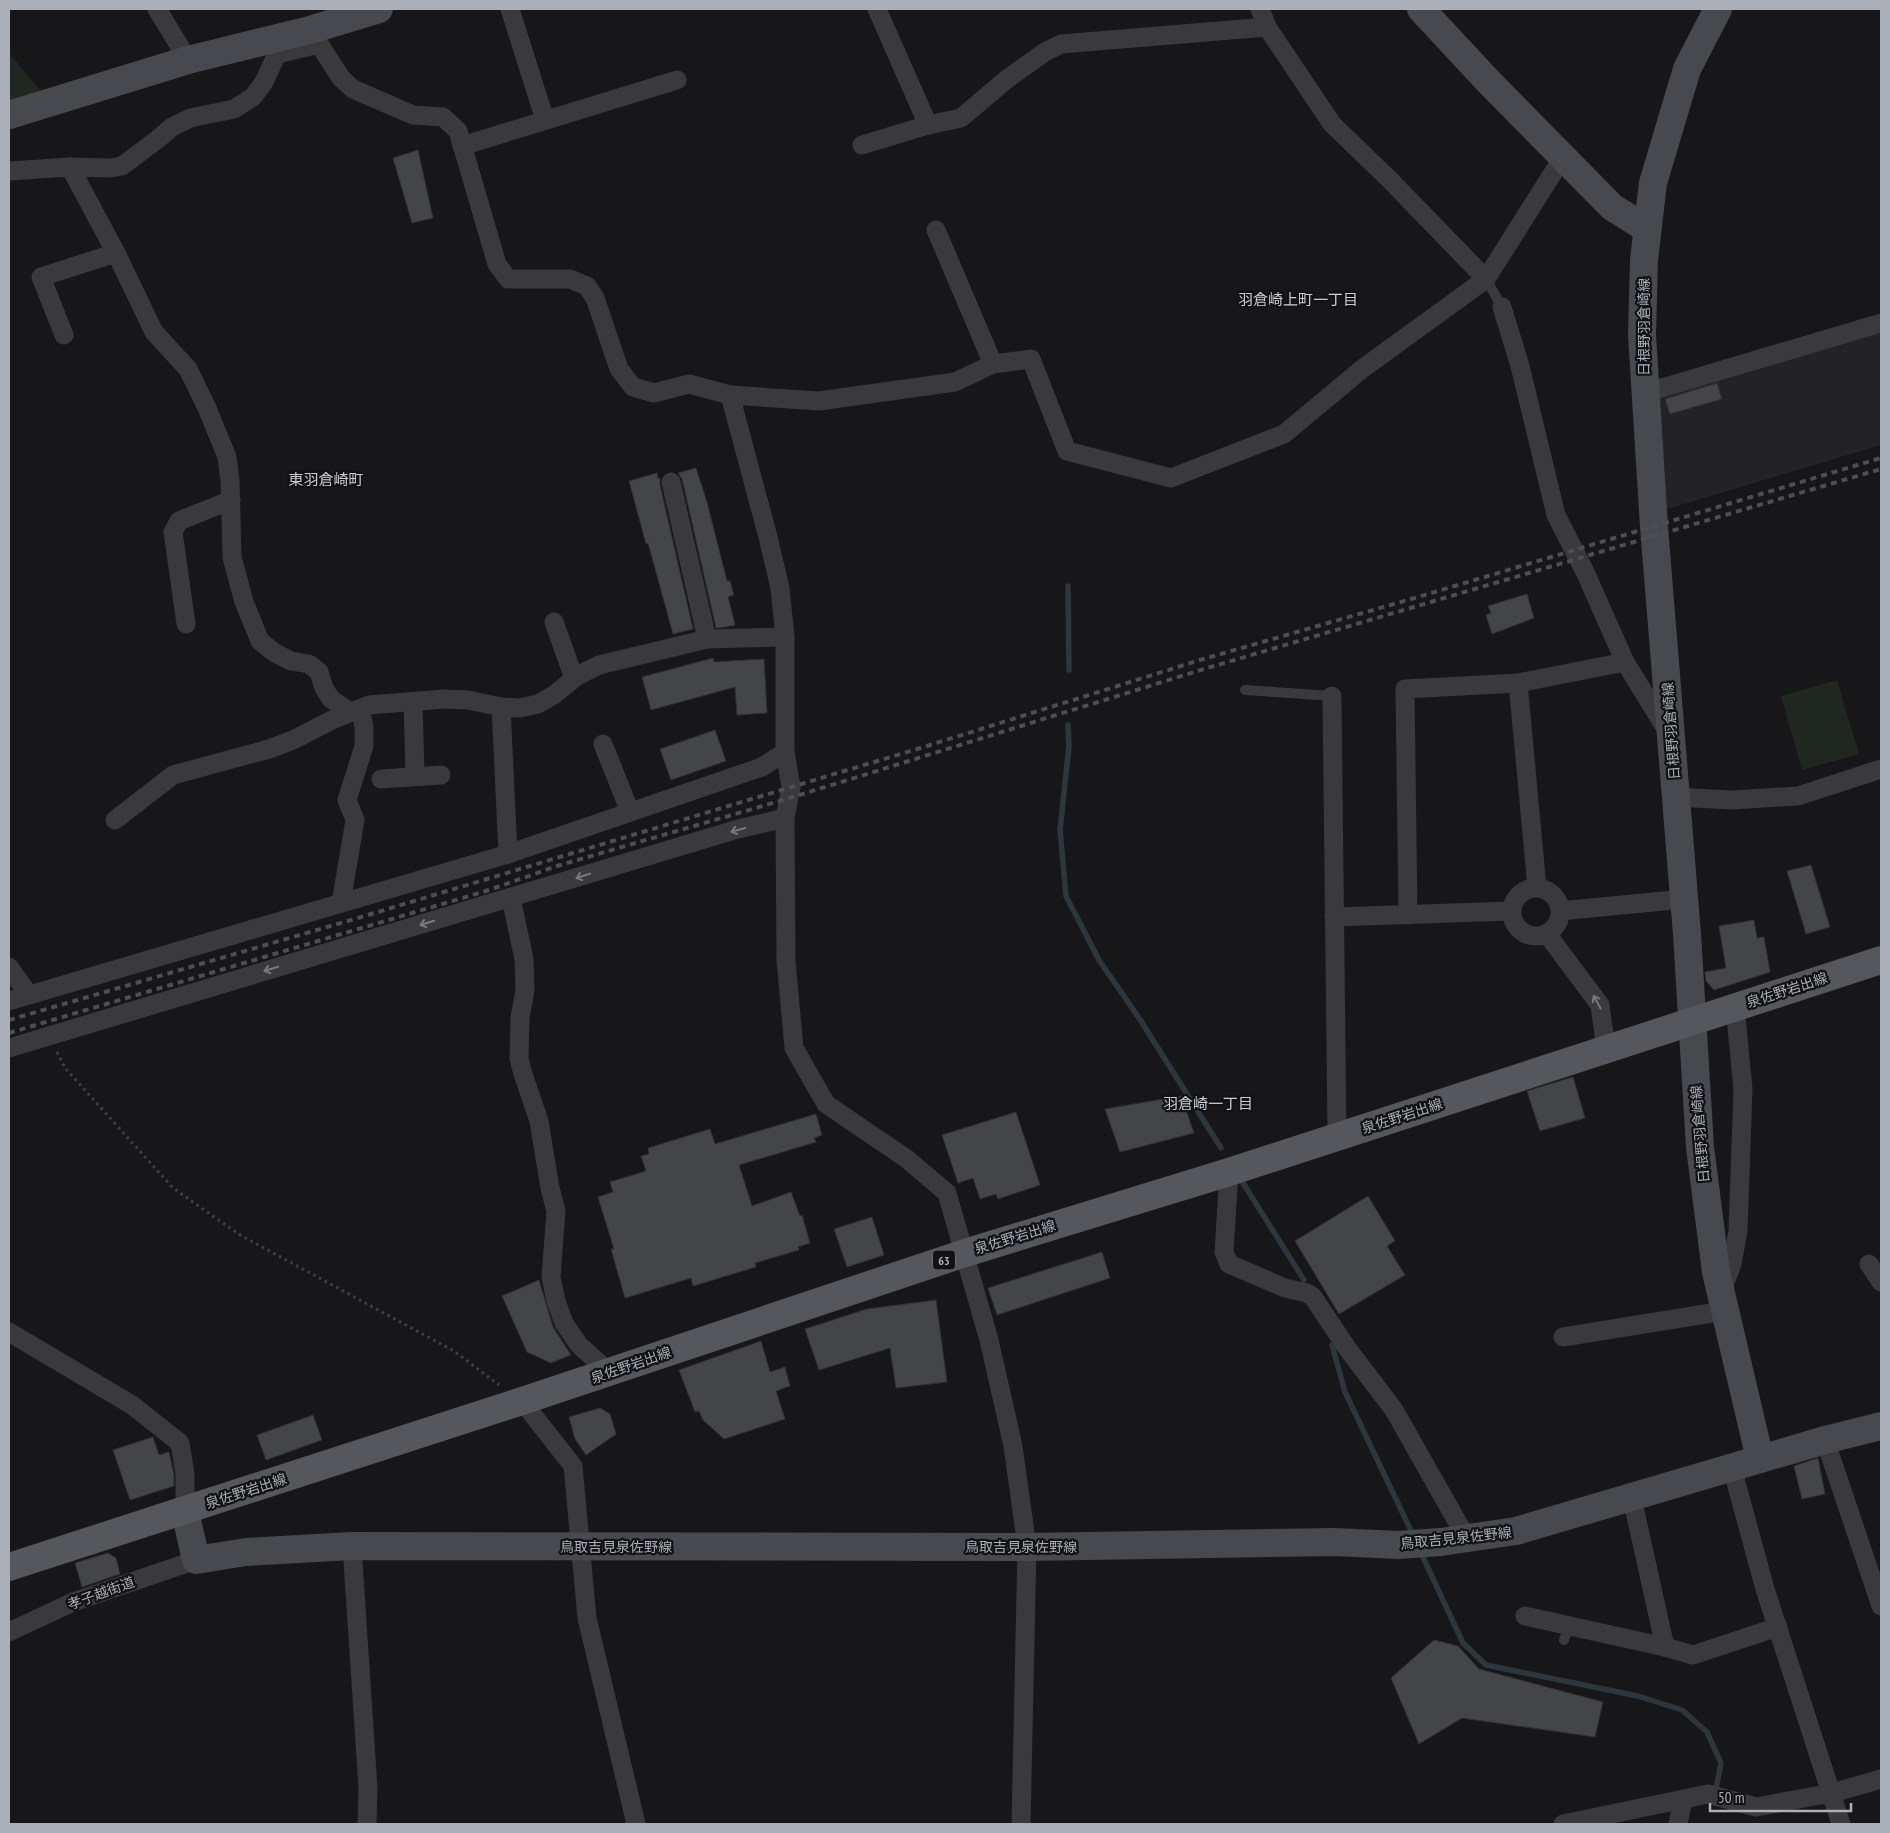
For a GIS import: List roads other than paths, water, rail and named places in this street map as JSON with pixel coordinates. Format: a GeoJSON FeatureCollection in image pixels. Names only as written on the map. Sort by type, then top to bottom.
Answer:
{"type":"FeatureCollection","features":[{"type":"Feature","properties":{"kind":"main road"},"geometry":{"type":"LineString","coordinates":[[9,114],[188,60],[315,37],[379,9]]}},
{"type":"Feature","properties":{"kind":"main road"},"geometry":{"type":"LineString","coordinates":[[1421,9],[1487,80],[1612,207],[1647,229]]}},
{"type":"Feature","properties":{"kind":"main road","name":"日根野羽倉崎線"},"geometry":{"type":"LineString","coordinates":[[1718,9],[1687,69],[1653,182],[1644,260],[1642,335],[1654,527],[1684,899],[1700,1147],[1716,1272],[1760,1459]]}},
{"type":"Feature","properties":{"kind":"main road","name":"泉佐野岩出線"},"geometry":{"type":"LineString","coordinates":[[9,1567],[522,1401],[965,1253],[1229,1172],[1881,960]]}},
{"type":"Feature","properties":{"kind":"main road","name":"鳥取吉見泉佐野線"},"geometry":{"type":"LineString","coordinates":[[196,1560],[246,1552],[352,1546],[1027,1547],[1334,1542],[1398,1545],[1441,1542],[1516,1531],[1824,1440],[1881,1426]]}},
{"type":"Feature","properties":{"kind":"main road"},"geometry":{"type":"LineString","coordinates":[[185,1511],[196,1560]]}},
{"type":"Feature","properties":{"kind":"street"},"geometry":{"type":"LineString","coordinates":[[157,9],[188,60]]}},
{"type":"Feature","properties":{"kind":"street"},"geometry":{"type":"LineString","coordinates":[[510,9],[545,120]]}},
{"type":"Feature","properties":{"kind":"street"},"geometry":{"type":"LineString","coordinates":[[878,9],[928,125]]}},
{"type":"Feature","properties":{"kind":"street"},"geometry":{"type":"LineString","coordinates":[[1260,9],[1267,28],[1332,124],[1389,179],[1486,279]]}},
{"type":"Feature","properties":{"kind":"street"},"geometry":{"type":"LineString","coordinates":[[862,145],[928,125],[961,118],[1007,79],[1045,52],[1061,44],[1267,28]]}},
{"type":"Feature","properties":{"kind":"street"},"geometry":{"type":"LineString","coordinates":[[9,171],[122,166],[172,127],[190,118],[234,109],[253,97],[264,82],[276,54],[315,37],[341,78],[353,89],[412,115],[443,117],[458,131],[497,264],[508,280],[570,279],[587,286],[595,298],[619,369],[633,387],[654,393],[689,384],[730,395],[819,401],[955,382],[993,364],[1031,359],[1067,451],[1171,478],[1284,434],[1362,369],[1486,279],[1562,157]]}},
{"type":"Feature","properties":{"kind":"street"},"geometry":{"type":"LineString","coordinates":[[462,146],[677,80]]}},
{"type":"Feature","properties":{"kind":"street"},"geometry":{"type":"LineString","coordinates":[[70,167],[116,253],[154,332],[188,369],[207,408],[227,457],[231,500],[232,557],[244,602],[260,641],[275,653],[291,660],[309,664],[319,672],[324,688],[331,699],[355,711],[364,727],[364,746],[347,800],[355,820],[340,903]]}},
{"type":"Feature","properties":{"kind":"street"},"geometry":{"type":"LineString","coordinates":[[936,230],[993,364]]}},
{"type":"Feature","properties":{"kind":"street"},"geometry":{"type":"LineString","coordinates":[[64,335],[41,277],[116,253]]}},
{"type":"Feature","properties":{"kind":"street"},"geometry":{"type":"LineString","coordinates":[[1502,308],[1520,366],[1556,515],[1586,574],[1625,662],[1671,738]]}},
{"type":"Feature","properties":{"kind":"street"},"geometry":{"type":"LineString","coordinates":[[1645,393],[1881,323]]}},
{"type":"Feature","properties":{"kind":"street"},"geometry":{"type":"LineString","coordinates":[[730,395],[780,588],[785,637],[785,752],[791,787],[786,818],[786,961],[794,1048],[826,1104],[907,1158],[947,1193],[965,1253],[989,1340],[1013,1446],[1027,1547],[1021,1824]]}},
{"type":"Feature","properties":{"kind":"street"},"geometry":{"type":"LineString","coordinates":[[671,482],[708,639]]}},
{"type":"Feature","properties":{"kind":"street"},"geometry":{"type":"LineString","coordinates":[[186,624],[173,532],[179,521],[231,500]]}},
{"type":"Feature","properties":{"kind":"street"},"geometry":{"type":"LineString","coordinates":[[554,622],[574,678]]}},
{"type":"Feature","properties":{"kind":"street"},"geometry":{"type":"LineString","coordinates":[[115,820],[173,775],[230,758],[269,749],[370,705],[444,699],[468,700],[501,707],[520,708],[538,704],[554,695],[574,678],[599,666],[708,639],[785,637]]}},
{"type":"Feature","properties":{"kind":"street"},"geometry":{"type":"LineString","coordinates":[[1408,915],[1405,689],[1518,683],[1625,662]]}},
{"type":"Feature","properties":{"kind":"street"},"geometry":{"type":"LineString","coordinates":[[1518,683],[1537,887]]}},
{"type":"Feature","properties":{"kind":"street"},"geometry":{"type":"LineString","coordinates":[[1332,696],[1337,1137]]}},
{"type":"Feature","properties":{"kind":"street"},"geometry":{"type":"LineString","coordinates":[[413,702],[415,776]]}},
{"type":"Feature","properties":{"kind":"street"},"geometry":{"type":"LineString","coordinates":[[501,707],[508,854]]}},
{"type":"Feature","properties":{"kind":"street"},"geometry":{"type":"LineString","coordinates":[[603,744],[630,812]]}},
{"type":"Feature","properties":{"kind":"street"},"geometry":{"type":"LineString","coordinates":[[9,1001],[508,854],[762,767],[785,752]]}},
{"type":"Feature","properties":{"kind":"street"},"geometry":{"type":"LineString","coordinates":[[1675,796],[1732,800],[1798,796],[1881,769]]}},
{"type":"Feature","properties":{"kind":"street"},"geometry":{"type":"LineString","coordinates":[[381,778],[441,775]]}},
{"type":"Feature","properties":{"kind":"street"},"geometry":{"type":"LineString","coordinates":[[9,1048],[738,829],[786,818]]}},
{"type":"Feature","properties":{"kind":"street"},"geometry":{"type":"LineString","coordinates":[[1537,887],[1545,888],[1557,898],[1560,911],[1559,922],[1547,934],[1531,936],[1523,933],[1517,927],[1511,911],[1516,897],[1529,888],[1537,887]]}},
{"type":"Feature","properties":{"kind":"street"},"geometry":{"type":"LineString","coordinates":[[511,898],[524,959],[525,990],[520,1018],[519,1058],[540,1121],[550,1188],[556,1211],[551,1277],[564,1323],[579,1345],[610,1372]]}},
{"type":"Feature","properties":{"kind":"street"},"geometry":{"type":"LineString","coordinates":[[1560,911],[1684,899]]}},
{"type":"Feature","properties":{"kind":"street"},"geometry":{"type":"LineString","coordinates":[[1334,917],[1511,911]]}},
{"type":"Feature","properties":{"kind":"street"},"geometry":{"type":"LineString","coordinates":[[1547,934],[1600,1005],[1606,1049]]}},
{"type":"Feature","properties":{"kind":"street"},"geometry":{"type":"LineString","coordinates":[[9,967],[29,995]]}},
{"type":"Feature","properties":{"kind":"street"},"geometry":{"type":"LineString","coordinates":[[1563,1337],[1722,1303],[1738,1230],[1743,1089],[1735,1007]]}},
{"type":"Feature","properties":{"kind":"street"},"geometry":{"type":"LineString","coordinates":[[1229,1172],[1224,1252],[1229,1264],[1285,1288],[1307,1292],[1314,1297],[1346,1348],[1394,1410],[1467,1538]]}},
{"type":"Feature","properties":{"kind":"street"},"geometry":{"type":"LineString","coordinates":[[1869,1264],[1881,1282]]}},
{"type":"Feature","properties":{"kind":"street"},"geometry":{"type":"LineString","coordinates":[[9,1332],[132,1406],[180,1443],[185,1474],[185,1511]]}},
{"type":"Feature","properties":{"kind":"street"},"geometry":{"type":"LineString","coordinates":[[522,1401],[574,1466],[587,1618],[636,1824]]}},
{"type":"Feature","properties":{"kind":"street"},"geometry":{"type":"LineString","coordinates":[[1824,1440],[1881,1606]]}},
{"type":"Feature","properties":{"kind":"street"},"geometry":{"type":"LineString","coordinates":[[1732,1468],[1765,1589],[1841,1824]]}},
{"type":"Feature","properties":{"kind":"street"},"geometry":{"type":"LineString","coordinates":[[1632,1498],[1665,1647]]}},
{"type":"Feature","properties":{"kind":"street"},"geometry":{"type":"LineString","coordinates":[[352,1546],[368,1788],[367,1824]]}},
{"type":"Feature","properties":{"kind":"street","name":"孝子越街道"},"geometry":{"type":"LineString","coordinates":[[9,1632],[74,1602],[196,1560]]}},
{"type":"Feature","properties":{"kind":"street"},"geometry":{"type":"LineString","coordinates":[[1525,1616],[1567,1633],[1665,1647],[1693,1655],[1778,1627]]}},
{"type":"Feature","properties":{"kind":"street"},"geometry":{"type":"LineString","coordinates":[[1563,1824],[1708,1794],[1756,1807],[1832,1793],[1881,1779]]}},
{"type":"Feature","properties":{"kind":"street"},"geometry":{"type":"LineString","coordinates":[[1678,1824],[1683,1800]]}},
{"type":"Feature","properties":{"kind":"lane"},"geometry":{"type":"LineString","coordinates":[[1486,279],[1502,308]]}},
{"type":"Feature","properties":{"kind":"lane"},"geometry":{"type":"LineString","coordinates":[[1245,690],[1332,696]]}},
{"type":"Feature","properties":{"kind":"waterway"},"geometry":{"type":"LineString","coordinates":[[1068,586],[1069,670]]}},
{"type":"Feature","properties":{"kind":"waterway"},"geometry":{"type":"LineString","coordinates":[[1068,725],[1069,746],[1060,830],[1066,896],[1099,960],[1139,1018],[1221,1148]]}},
{"type":"Feature","properties":{"kind":"waterway"},"geometry":{"type":"LineString","coordinates":[[1243,1183],[1304,1280]]}},
{"type":"Feature","properties":{"kind":"waterway"},"geometry":{"type":"LineString","coordinates":[[1332,1345],[1345,1392],[1413,1535]]}},
{"type":"Feature","properties":{"kind":"waterway"},"geometry":{"type":"LineString","coordinates":[[1422,1555],[1463,1643],[1486,1665],[1638,1696],[1682,1710],[1707,1732],[1721,1763],[1716,1789]]}},
{"type":"Feature","properties":{"kind":"railway"},"geometry":{"type":"LineString","coordinates":[[9,1020],[358,918],[927,746],[1200,660],[1418,597],[1881,458]]}},
{"type":"Feature","properties":{"kind":"railway"},"geometry":{"type":"LineString","coordinates":[[9,1033],[486,891],[557,866],[790,798],[1204,669],[1881,469]]}},
{"type":"Feature","properties":{"kind":"district","name":"羽倉崎上町一丁目"},"geometry":{"type":"Point","coordinates":[1298,299]}},
{"type":"Feature","properties":{"kind":"district","name":"東羽倉崎町"},"geometry":{"type":"Point","coordinates":[326,479]}},
{"type":"Feature","properties":{"kind":"district","name":"羽倉崎一丁目"},"geometry":{"type":"Point","coordinates":[1208,1103]}}]}
